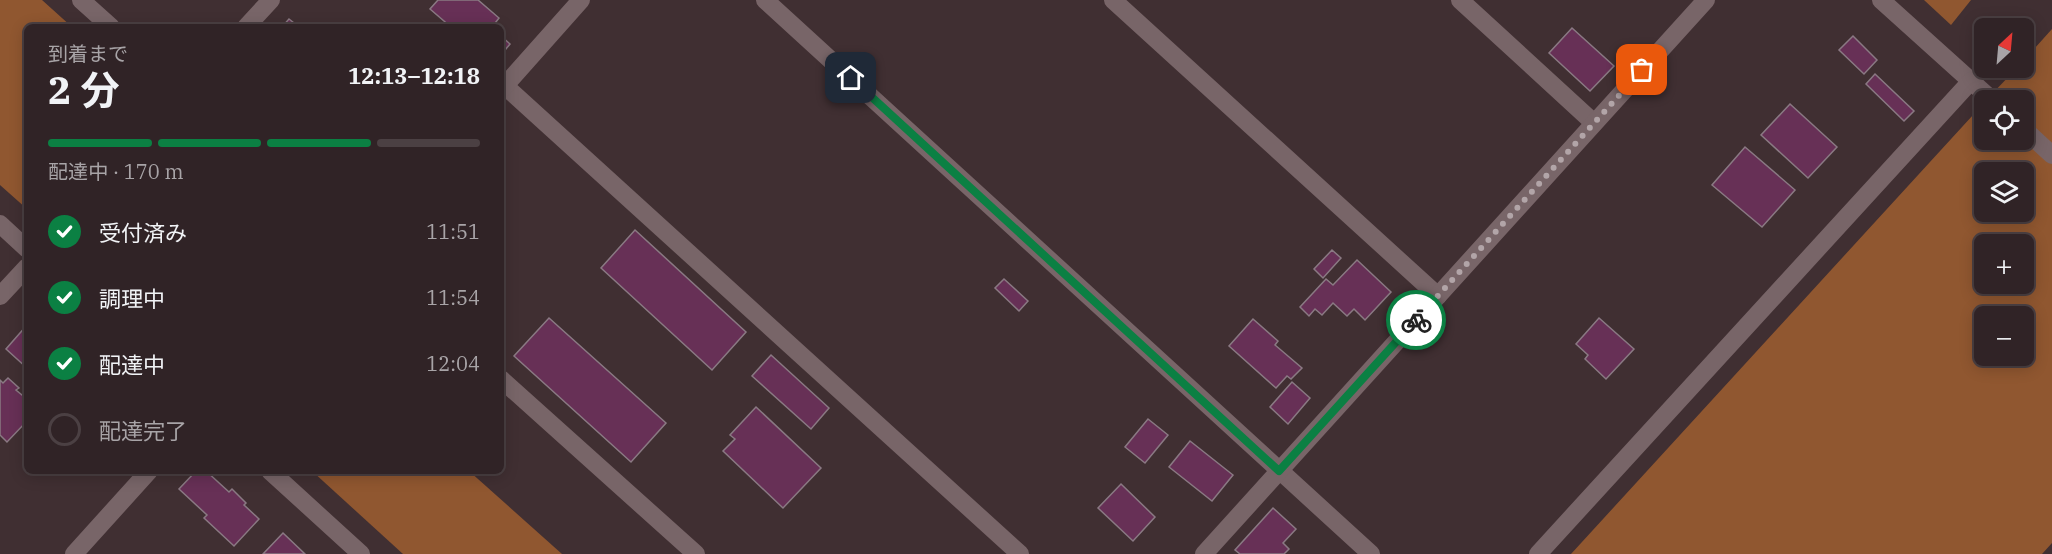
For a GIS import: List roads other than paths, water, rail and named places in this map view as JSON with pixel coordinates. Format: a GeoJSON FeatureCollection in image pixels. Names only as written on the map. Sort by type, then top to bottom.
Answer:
{"type":"FeatureCollection","features":[{"type":"Feature","properties":{"kind":"street"},"geometry":{"type":"LineString","coordinates":[[81,0],[108,24]]}},
{"type":"Feature","properties":{"kind":"street"},"geometry":{"type":"LineString","coordinates":[[249,24],[271,0]]}},
{"type":"Feature","properties":{"kind":"street"},"geometry":{"type":"LineString","coordinates":[[504,87],[581,0]]}},
{"type":"Feature","properties":{"kind":"street"},"geometry":{"type":"LineString","coordinates":[[765,0],[1371,554]]}},
{"type":"Feature","properties":{"kind":"street"},"geometry":{"type":"LineString","coordinates":[[1113,0],[1438,296]]}},
{"type":"Feature","properties":{"kind":"street"},"geometry":{"type":"LineString","coordinates":[[1460,0],[1594,123]]}},
{"type":"Feature","properties":{"kind":"street"},"geometry":{"type":"LineString","coordinates":[[1204,554],[1706,0]]}},
{"type":"Feature","properties":{"kind":"street"},"geometry":{"type":"LineString","coordinates":[[1881,0],[1981,90]]}},
{"type":"Feature","properties":{"kind":"street"},"geometry":{"type":"LineString","coordinates":[[1538,554],[1971,81]]}},
{"type":"Feature","properties":{"kind":"street"},"geometry":{"type":"LineString","coordinates":[[504,89],[1020,554]]}},
{"type":"Feature","properties":{"kind":"street"},"geometry":{"type":"LineString","coordinates":[[2034,138],[2052,155]]}},
{"type":"Feature","properties":{"kind":"street"},"geometry":{"type":"LineString","coordinates":[[0,224],[24,246]]}},
{"type":"Feature","properties":{"kind":"street"},"geometry":{"type":"LineString","coordinates":[[0,296],[24,270]]}},
{"type":"Feature","properties":{"kind":"street"},"geometry":{"type":"LineString","coordinates":[[504,382],[696,554]]}},
{"type":"Feature","properties":{"kind":"street"},"geometry":{"type":"LineString","coordinates":[[74,554],[146,474]]}},
{"type":"Feature","properties":{"kind":"street"},"geometry":{"type":"LineString","coordinates":[[273,474],[361,554]]}}]}
